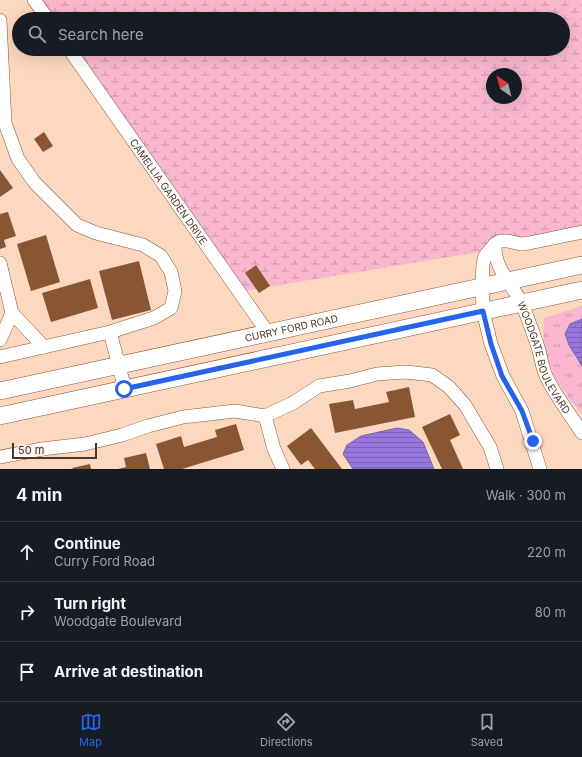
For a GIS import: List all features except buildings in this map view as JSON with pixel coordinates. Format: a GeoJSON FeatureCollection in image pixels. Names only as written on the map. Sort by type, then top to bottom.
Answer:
{"type":"FeatureCollection","features":[{"type":"Feature","properties":{"kind":"main road","name":"CURRY FORD ROAD"},"geometry":{"type":"LineString","coordinates":[[0,391],[582,265]]}},
{"type":"Feature","properties":{"kind":"main road"},"geometry":{"type":"LineString","coordinates":[[0,416],[582,290]]}},
{"type":"Feature","properties":{"kind":"street"},"geometry":{"type":"LineString","coordinates":[[34,0],[43,12]]}},
{"type":"Feature","properties":{"kind":"street"},"geometry":{"type":"LineString","coordinates":[[0,20],[5,123],[18,159],[35,182],[77,226],[96,233],[143,245],[161,256],[171,272],[175,292],[171,308],[154,318],[110,332],[0,356]]}},
{"type":"Feature","properties":{"kind":"street","name":"CAMELLIA GARDEN DRIVE"},"geometry":{"type":"LineString","coordinates":[[74,56],[268,333]]}},
{"type":"Feature","properties":{"kind":"street"},"geometry":{"type":"LineString","coordinates":[[540,469],[522,411],[502,376],[491,344],[483,311],[483,264],[485,256],[495,244],[500,242],[508,241],[521,244],[582,232]]}},
{"type":"Feature","properties":{"kind":"street","name":"WOODGATE BOULEVARD"},"geometry":{"type":"LineString","coordinates":[[495,244],[494,252],[496,261],[506,281],[521,303],[546,375],[561,402],[582,433]]}},
{"type":"Feature","properties":{"kind":"street"},"geometry":{"type":"LineString","coordinates":[[0,263],[12,313],[44,347]]}},
{"type":"Feature","properties":{"kind":"street"},"geometry":{"type":"LineString","coordinates":[[0,340],[12,313]]}},
{"type":"Feature","properties":{"kind":"street"},"geometry":{"type":"LineString","coordinates":[[110,332],[124,389]]}},
{"type":"Feature","properties":{"kind":"street"},"geometry":{"type":"LineString","coordinates":[[0,458],[42,449],[85,444],[183,417],[235,411],[265,416],[293,403],[319,386],[350,381],[377,374],[406,372],[432,375],[449,387],[465,405],[490,447],[497,469]]}},
{"type":"Feature","properties":{"kind":"street"},"geometry":{"type":"LineString","coordinates":[[265,416],[274,449],[283,469]]}},
{"type":"Feature","properties":{"kind":"green space"},"geometry":{"type":"Polygon","coordinates":[[[38,0],[582,0],[582,235],[243,291],[78,56],[570,56],[570,12],[47,12],[38,0]]]}},
{"type":"Feature","properties":{"kind":"green space"},"geometry":{"type":"Polygon","coordinates":[[[582,306],[582,414],[570,400],[553,375],[543,343],[544,318],[582,306]]]}},
{"type":"Feature","properties":{"kind":"shaded area"},"geometry":{"type":"Polygon","coordinates":[[[582,319],[582,366],[569,345],[565,334],[570,324],[582,319]]]}},
{"type":"Feature","properties":{"kind":"shaded area"},"geometry":{"type":"Polygon","coordinates":[[[397,428],[409,430],[423,442],[434,469],[353,469],[343,454],[347,445],[361,436],[397,428]]]}},
{"type":"Feature","properties":{"kind":"route"},"geometry":{"type":"LineString","coordinates":[[124,389],[483,311],[491,344],[502,376],[522,411],[533,441]]}}]}
